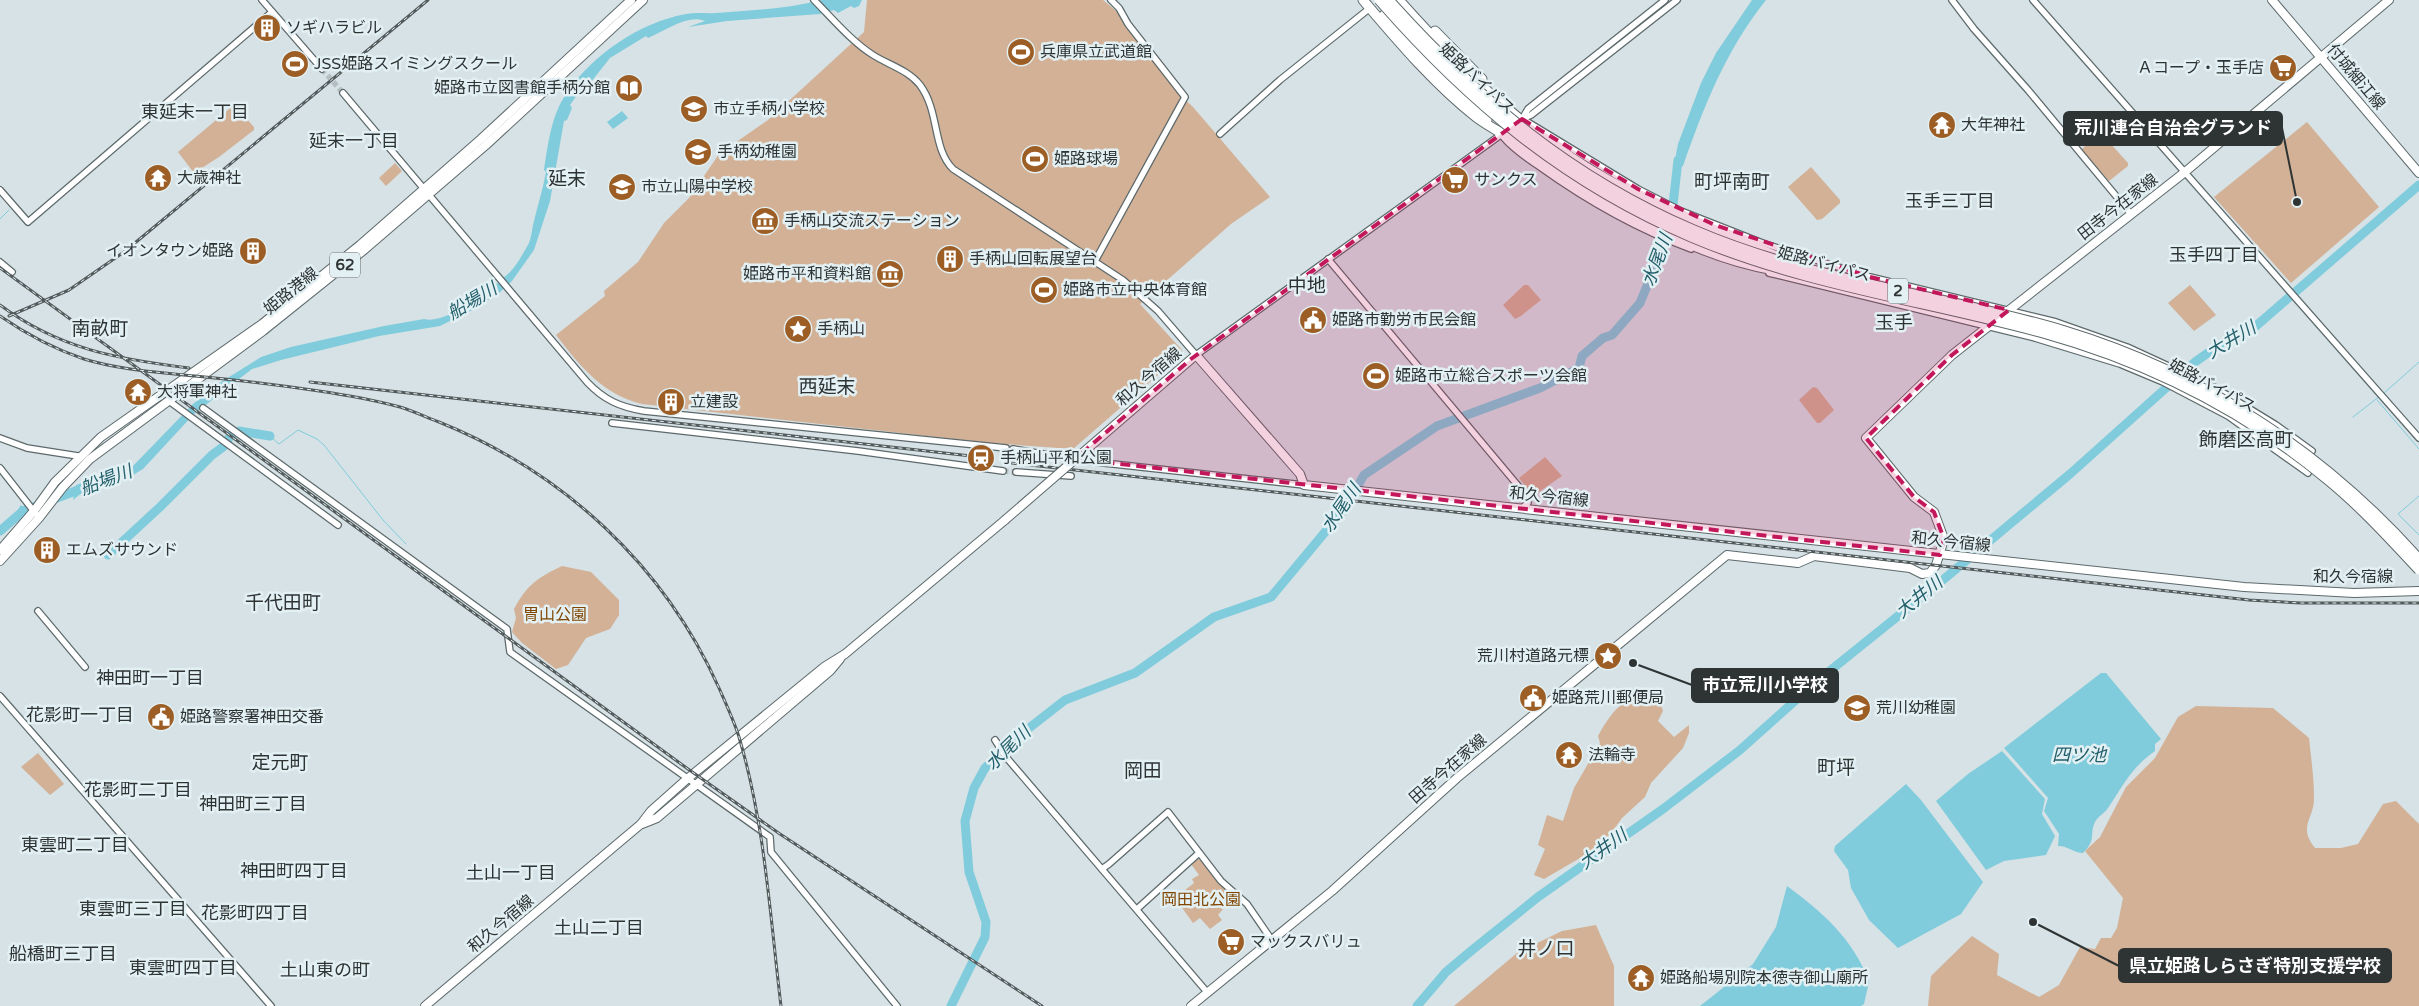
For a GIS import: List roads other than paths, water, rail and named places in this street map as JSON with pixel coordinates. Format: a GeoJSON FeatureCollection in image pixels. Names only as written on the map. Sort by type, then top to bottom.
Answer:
{"type":"FeatureCollection","features":[{"type":"Feature","properties":{"kind":"highway"},"geometry":{"type":"LineString","coordinates":[[1363,0],[1370,4],[1501,134]]}},
{"type":"Feature","properties":{"kind":"highway","name":"姫路バイパス"},"geometry":{"type":"LineString","coordinates":[[1379,0],[1437,63],[1486,110],[1577,178],[1653,220],[1758,262],[2062,331],[2135,356],[2194,383],[2236,406],[2303,451],[2359,498],[2419,559]]}},
{"type":"Feature","properties":{"kind":"highway","name":"姫路バイパス"},"geometry":{"type":"LineString","coordinates":[[1389,0],[1445,60],[1491,104],[1548,149],[1581,171],[1656,213],[1695,231],[1805,272],[2043,333],[2106,353],[2189,388],[2266,434],[2328,480],[2380,528],[2419,570]]}},
{"type":"Feature","properties":{"kind":"highway"},"geometry":{"type":"LineString","coordinates":[[1398,0],[1449,56],[1484,88],[1566,154],[1627,191],[1805,272]]}},
{"type":"Feature","properties":{"kind":"highway"},"geometry":{"type":"LineString","coordinates":[[1406,0],[1438,35],[1513,106],[1522,119]]}},
{"type":"Feature","properties":{"kind":"highway"},"geometry":{"type":"LineString","coordinates":[[1370,4],[1446,90],[1476,117],[1516,142],[1571,182],[1654,227],[1710,252],[1768,269],[1805,272]]}},
{"type":"Feature","properties":{"kind":"main road","name":"姫路港線"},"geometry":{"type":"LineString","coordinates":[[0,550],[90,459],[271,324],[370,245],[631,0]]}},
{"type":"Feature","properties":{"kind":"main road","name":"姫路港線"},"geometry":{"type":"LineString","coordinates":[[0,561],[36,515],[55,482],[78,456],[100,437],[262,324],[486,144],[643,0]]}},
{"type":"Feature","properties":{"kind":"main road","name":"付城細江線"},"geometry":{"type":"LineString","coordinates":[[2272,0],[2419,173]]}},
{"type":"Feature","properties":{"kind":"main road","name":"田寺今在家線"},"geometry":{"type":"LineString","coordinates":[[1191,1006],[1332,891],[1484,756],[1727,555],[1798,563],[1814,556],[1910,568],[1927,575],[1936,565],[1944,539],[1934,512],[1914,497],[1866,438],[1952,355],[2185,172],[2389,0]]}},
{"type":"Feature","properties":{"kind":"main road","name":"和久今宿線"},"geometry":{"type":"LineString","coordinates":[[425,1006],[641,824],[651,811],[687,779],[824,667],[845,654],[1005,520],[1196,355],[1300,474],[1304,485],[1986,560],[2286,590],[2419,591]]}},
{"type":"Feature","properties":{"kind":"main road","name":"和久今宿線"},"geometry":{"type":"LineString","coordinates":[[641,824],[657,818],[830,671],[845,654]]}},
{"type":"Feature","properties":{"kind":"street"},"geometry":{"type":"LineString","coordinates":[[262,0],[322,69]]}},
{"type":"Feature","properties":{"kind":"street"},"geometry":{"type":"LineString","coordinates":[[814,0],[867,51],[906,72],[920,86],[935,115],[942,151],[953,169],[1095,261],[1146,300],[1196,355],[1501,134],[1531,115],[1677,0]]}},
{"type":"Feature","properties":{"kind":"street"},"geometry":{"type":"LineString","coordinates":[[1095,261],[1185,97],[1128,24],[1119,8],[1111,0]]}},
{"type":"Feature","properties":{"kind":"street"},"geometry":{"type":"LineString","coordinates":[[1522,119],[1528,109],[1665,0]]}},
{"type":"Feature","properties":{"kind":"street"},"geometry":{"type":"LineString","coordinates":[[1952,0],[1974,29],[2028,90],[2131,214]]}},
{"type":"Feature","properties":{"kind":"street"},"geometry":{"type":"LineString","coordinates":[[2033,0],[2419,438]]}},
{"type":"Feature","properties":{"kind":"street"},"geometry":{"type":"LineString","coordinates":[[1220,134],[1280,80],[1370,4]]}},
{"type":"Feature","properties":{"kind":"street"},"geometry":{"type":"LineString","coordinates":[[0,190],[28,222],[272,12]]}},
{"type":"Feature","properties":{"kind":"street"},"geometry":{"type":"LineString","coordinates":[[342,93],[594,389],[605,399],[622,407],[1006,448]]}},
{"type":"Feature","properties":{"kind":"street"},"geometry":{"type":"LineString","coordinates":[[1522,119],[1535,125],[1562,144],[1681,211],[1765,244],[1870,277],[2009,310],[2094,335],[2179,369],[2253,410],[2312,451]]}},
{"type":"Feature","properties":{"kind":"street"},"geometry":{"type":"LineString","coordinates":[[1501,134],[1518,151],[1564,184],[1608,210],[1676,244],[1734,264],[1987,326],[2096,356],[2163,382],[2228,416],[2308,473]]}},
{"type":"Feature","properties":{"kind":"street"},"geometry":{"type":"LineString","coordinates":[[1328,259],[1525,494],[1528,503],[1522,508]]}},
{"type":"Feature","properties":{"kind":"street"},"geometry":{"type":"LineString","coordinates":[[0,262],[12,272]]}},
{"type":"Feature","properties":{"kind":"street"},"geometry":{"type":"LineString","coordinates":[[169,401],[225,444],[338,525]]}},
{"type":"Feature","properties":{"kind":"street"},"geometry":{"type":"LineString","coordinates":[[202,408],[507,629],[510,652],[770,837],[771,852],[897,1006]]}},
{"type":"Feature","properties":{"kind":"street"},"geometry":{"type":"LineString","coordinates":[[612,423],[858,450],[1003,471]]}},
{"type":"Feature","properties":{"kind":"street"},"geometry":{"type":"LineString","coordinates":[[0,438],[27,448],[78,456]]}},
{"type":"Feature","properties":{"kind":"street"},"geometry":{"type":"LineString","coordinates":[[1013,449],[1153,469],[1304,485]]}},
{"type":"Feature","properties":{"kind":"street"},"geometry":{"type":"LineString","coordinates":[[0,468],[36,515]]}},
{"type":"Feature","properties":{"kind":"street"},"geometry":{"type":"LineString","coordinates":[[1016,472],[1071,476]]}},
{"type":"Feature","properties":{"kind":"street"},"geometry":{"type":"LineString","coordinates":[[38,611],[85,666]]}},
{"type":"Feature","properties":{"kind":"street"},"geometry":{"type":"LineString","coordinates":[[0,696],[271,1006]]}},
{"type":"Feature","properties":{"kind":"street"},"geometry":{"type":"LineString","coordinates":[[995,740],[1006,757],[1207,992]]}},
{"type":"Feature","properties":{"kind":"street"},"geometry":{"type":"LineString","coordinates":[[1102,869],[1168,812],[1221,881],[1247,904],[1271,939]]}},
{"type":"Feature","properties":{"kind":"street"},"geometry":{"type":"LineString","coordinates":[[1137,909],[1199,853]]}},
{"type":"Feature","properties":{"kind":"water"},"geometry":{"type":"Polygon","coordinates":[[[822,0],[862,0],[859,6],[854,8],[851,6],[838,13],[834,10],[820,14],[727,21],[688,27],[705,21],[698,19],[684,21],[648,38],[646,36],[610,58],[570,105],[572,108],[567,120],[564,121],[550,201],[534,250],[512,281],[499,293],[474,309],[440,326],[379,336],[252,369],[194,414],[143,469],[125,480],[114,483],[111,481],[84,491],[73,500],[76,485],[133,466],[193,404],[221,382],[261,357],[291,347],[384,326],[445,316],[469,304],[502,279],[515,266],[529,243],[546,172],[544,170],[551,131],[561,103],[589,66],[619,42],[652,24],[686,14],[769,9],[822,0]]]}},
{"type":"Feature","properties":{"kind":"water"},"geometry":{"type":"Polygon","coordinates":[[[1752,0],[1766,0],[1739,39],[1717,79],[1683,166],[1677,170],[1676,154],[1678,144],[1701,83],[1716,53],[1752,0]]]}},
{"type":"Feature","properties":{"kind":"water"},"geometry":{"type":"Polygon","coordinates":[[[622,111],[628,118],[613,129],[607,122],[622,111]]]}},
{"type":"Feature","properties":{"kind":"water"},"geometry":{"type":"Polygon","coordinates":[[[21,505],[28,512],[28,516],[9,525],[0,533],[0,526],[15,514],[21,505]]]}},
{"type":"Feature","properties":{"kind":"water","name":"四ツ池"},"geometry":{"type":"Polygon","coordinates":[[[2101,673],[2106,673],[2161,739],[2155,744],[2155,751],[2134,770],[2107,810],[2096,820],[2090,844],[2083,853],[2080,853],[2058,846],[2059,834],[2044,811],[2048,798],[2004,748],[2101,673]]]}},
{"type":"Feature","properties":{"kind":"water","name":"四ツ池"},"geometry":{"type":"Polygon","coordinates":[[[2002,751],[2045,799],[2042,814],[2055,836],[2046,855],[2004,861],[1986,870],[1936,801],[1968,774],[2002,751]]]}},
{"type":"Feature","properties":{"kind":"water"},"geometry":{"type":"Polygon","coordinates":[[[1906,784],[1921,800],[1983,882],[1961,914],[1898,948],[1869,920],[1851,888],[1848,870],[1834,851],[1835,846],[1906,784]]]}},
{"type":"Feature","properties":{"kind":"water"},"geometry":{"type":"Polygon","coordinates":[[[1787,886],[1824,916],[1855,952],[1869,982],[1864,1004],[1861,1006],[1700,1006],[1753,964],[1776,927],[1787,886]]]}},
{"type":"Feature","properties":{"kind":"waterway","name":"水尾川"},"geometry":{"type":"LineString","coordinates":[[1672,214],[1678,160]]}},
{"type":"Feature","properties":{"kind":"waterway","name":"大井川"},"geometry":{"type":"LineString","coordinates":[[1417,1006],[1446,972],[1471,951],[1538,897],[1663,809],[1740,750],[1816,682],[2070,474],[2195,362],[2222,343],[2256,326],[2419,185]]}},
{"type":"Feature","properties":{"kind":"waterway"},"geometry":{"type":"LineString","coordinates":[[0,219],[9,210]]}},
{"type":"Feature","properties":{"kind":"waterway","name":"水尾川"},"geometry":{"type":"LineString","coordinates":[[951,1006],[985,937],[986,922],[969,872],[965,821],[974,788],[985,768],[1024,732],[1065,700],[1135,673],[1214,617],[1271,597],[1345,508],[1364,475],[1437,426],[1540,388],[1579,368],[1582,356],[1603,338],[1612,335],[1640,303],[1669,232]]}},
{"type":"Feature","properties":{"kind":"waterway"},"geometry":{"type":"LineString","coordinates":[[2383,394],[2419,362]]}},
{"type":"Feature","properties":{"kind":"waterway"},"geometry":{"type":"LineString","coordinates":[[2353,417],[2380,396]]}},
{"type":"Feature","properties":{"kind":"waterway"},"geometry":{"type":"LineString","coordinates":[[2377,400],[2419,449]]}},
{"type":"Feature","properties":{"kind":"waterway"},"geometry":{"type":"LineString","coordinates":[[270,436],[279,444],[298,430],[317,439],[324,445],[383,520],[406,544]]}},
{"type":"Feature","properties":{"kind":"waterway"},"geometry":{"type":"LineString","coordinates":[[108,555],[212,455],[223,447],[231,435],[239,431],[270,436]]}},
{"type":"Feature","properties":{"kind":"waterway","name":"船場川"},"geometry":{"type":"LineString","coordinates":[[0,531],[23,511],[86,487]]}},
{"type":"Feature","properties":{"kind":"waterway"},"geometry":{"type":"LineString","coordinates":[[2419,496],[2398,514],[2419,535]]}},
{"type":"Feature","properties":{"kind":"tunnel"},"geometry":{"type":"LineString","coordinates":[[322,69],[343,93]]}},
{"type":"Feature","properties":{"kind":"tunnel"},"geometry":{"type":"LineString","coordinates":[[1003,471],[1016,472]]}},
{"type":"Feature","properties":{"kind":"railway"},"geometry":{"type":"LineString","coordinates":[[9,316],[69,290],[124,252],[428,0]]}},
{"type":"Feature","properties":{"kind":"railway"},"geometry":{"type":"LineString","coordinates":[[0,268],[688,769],[780,834],[1042,1006]]}},
{"type":"Feature","properties":{"kind":"railway"},"geometry":{"type":"LineString","coordinates":[[0,305],[44,332],[90,350],[137,361],[189,368]]}},
{"type":"Feature","properties":{"kind":"railway"},"geometry":{"type":"LineString","coordinates":[[0,316],[51,346],[84,359],[111,366],[319,391],[390,404],[405,409],[484,443],[527,467],[568,496],[605,528],[639,563],[669,602],[696,643],[735,725],[748,770],[761,837],[781,1006]]}},
{"type":"Feature","properties":{"kind":"railway"},"geometry":{"type":"LineString","coordinates":[[310,382],[989,458]]}},
{"type":"Feature","properties":{"kind":"railway"},"geometry":{"type":"LineString","coordinates":[[1012,463],[2249,600],[2301,603],[2419,603]]}},
{"type":"Feature","properties":{"kind":"place","name":"ソギハラビル"},"geometry":{"type":"Point","coordinates":[267,28]}},
{"type":"Feature","properties":{"kind":"place","name":"兵庫県立武道館"},"geometry":{"type":"Point","coordinates":[1021,52]}},
{"type":"Feature","properties":{"kind":"place","name":"JSS姫路スイミングスクール"},"geometry":{"type":"Point","coordinates":[295,64]}},
{"type":"Feature","properties":{"kind":"place","name":"Ａコープ・玉手店"},"geometry":{"type":"Point","coordinates":[2283,68]}},
{"type":"Feature","properties":{"kind":"place","name":"姫路市立図書館手柄分館"},"geometry":{"type":"Point","coordinates":[629,88]}},
{"type":"Feature","properties":{"kind":"place","name":"市立手柄小学校"},"geometry":{"type":"Point","coordinates":[694,109]}},
{"type":"Feature","properties":{"kind":"place","name":"大年神社"},"geometry":{"type":"Point","coordinates":[1942,125]}},
{"type":"Feature","properties":{"kind":"place","name":"手柄幼稚園"},"geometry":{"type":"Point","coordinates":[698,152]}},
{"type":"Feature","properties":{"kind":"place","name":"姫路球場"},"geometry":{"type":"Point","coordinates":[1035,159]}},
{"type":"Feature","properties":{"kind":"place","name":"大歳神社"},"geometry":{"type":"Point","coordinates":[158,178]}},
{"type":"Feature","properties":{"kind":"place","name":"サンクス"},"geometry":{"type":"Point","coordinates":[1455,180]}},
{"type":"Feature","properties":{"kind":"place","name":"市立山陽中学校"},"geometry":{"type":"Point","coordinates":[622,187]}},
{"type":"Feature","properties":{"kind":"place","name":"荒川連合自治会グランド"},"geometry":{"type":"Point","coordinates":[2297,202]}},
{"type":"Feature","properties":{"kind":"place","name":"手柄山交流ステーション"},"geometry":{"type":"Point","coordinates":[765,221]}},
{"type":"Feature","properties":{"kind":"place","name":"イオンタウン姫路"},"geometry":{"type":"Point","coordinates":[253,251]}},
{"type":"Feature","properties":{"kind":"place","name":"手柄山回転展望台"},"geometry":{"type":"Point","coordinates":[950,259]}},
{"type":"Feature","properties":{"kind":"place","name":"姫路市平和資料館"},"geometry":{"type":"Point","coordinates":[890,274]}},
{"type":"Feature","properties":{"kind":"place","name":"姫路市立中央体育館"},"geometry":{"type":"Point","coordinates":[1044,290]}},
{"type":"Feature","properties":{"kind":"place","name":"姫路市勤労市民会館"},"geometry":{"type":"Point","coordinates":[1313,320]}},
{"type":"Feature","properties":{"kind":"place","name":"手柄山"},"geometry":{"type":"Point","coordinates":[798,329]}},
{"type":"Feature","properties":{"kind":"place","name":"姫路市立総合スポーツ会館"},"geometry":{"type":"Point","coordinates":[1376,376]}},
{"type":"Feature","properties":{"kind":"place","name":"大将軍神社"},"geometry":{"type":"Point","coordinates":[138,392]}},
{"type":"Feature","properties":{"kind":"place","name":"立建設"},"geometry":{"type":"Point","coordinates":[671,402]}},
{"type":"Feature","properties":{"kind":"place","name":"手柄山平和公園"},"geometry":{"type":"Point","coordinates":[981,458]}},
{"type":"Feature","properties":{"kind":"place","name":"エムズサウンド"},"geometry":{"type":"Point","coordinates":[47,550]}},
{"type":"Feature","properties":{"kind":"place","name":"荒川村道路元標"},"geometry":{"type":"Point","coordinates":[1608,656]}},
{"type":"Feature","properties":{"kind":"place","name":"市立荒川小学校"},"geometry":{"type":"Point","coordinates":[1633,663]}},
{"type":"Feature","properties":{"kind":"place","name":"姫路荒川郵便局"},"geometry":{"type":"Point","coordinates":[1533,698]}},
{"type":"Feature","properties":{"kind":"place","name":"荒川幼稚園"},"geometry":{"type":"Point","coordinates":[1857,708]}},
{"type":"Feature","properties":{"kind":"place","name":"姫路警察署神田交番"},"geometry":{"type":"Point","coordinates":[161,717]}},
{"type":"Feature","properties":{"kind":"place","name":"法輪寺"},"geometry":{"type":"Point","coordinates":[1569,755]}},
{"type":"Feature","properties":{"kind":"place","name":"県立姫路しらさぎ特別支援学校"},"geometry":{"type":"Point","coordinates":[2033,922]}},
{"type":"Feature","properties":{"kind":"place","name":"マックスバリュ"},"geometry":{"type":"Point","coordinates":[1231,942]}},
{"type":"Feature","properties":{"kind":"place","name":"姫路船場別院本徳寺御山廟所"},"geometry":{"type":"Point","coordinates":[1641,978]}},
{"type":"Feature","properties":{"kind":"district","name":"東延末一丁目"},"geometry":{"type":"Point","coordinates":[195,112]}},
{"type":"Feature","properties":{"kind":"district","name":"延末一丁目"},"geometry":{"type":"Point","coordinates":[354,141]}},
{"type":"Feature","properties":{"kind":"district","name":"延末"},"geometry":{"type":"Point","coordinates":[567,179]}},
{"type":"Feature","properties":{"kind":"district","name":"町坪南町"},"geometry":{"type":"Point","coordinates":[1732,182]}},
{"type":"Feature","properties":{"kind":"district","name":"玉手三丁目"},"geometry":{"type":"Point","coordinates":[1950,201]}},
{"type":"Feature","properties":{"kind":"district","name":"玉手四丁目"},"geometry":{"type":"Point","coordinates":[2214,255]}},
{"type":"Feature","properties":{"kind":"district","name":"中地"},"geometry":{"type":"Point","coordinates":[1307,286]}},
{"type":"Feature","properties":{"kind":"district","name":"玉手"},"geometry":{"type":"Point","coordinates":[1894,323]}},
{"type":"Feature","properties":{"kind":"district","name":"南畝町"},"geometry":{"type":"Point","coordinates":[100,329]}},
{"type":"Feature","properties":{"kind":"district","name":"西延末"},"geometry":{"type":"Point","coordinates":[827,387]}},
{"type":"Feature","properties":{"kind":"district","name":"飾磨区高町"},"geometry":{"type":"Point","coordinates":[2246,440]}},
{"type":"Feature","properties":{"kind":"district","name":"千代田町"},"geometry":{"type":"Point","coordinates":[283,603]}},
{"type":"Feature","properties":{"kind":"district","name":"神田町一丁目"},"geometry":{"type":"Point","coordinates":[150,678]}},
{"type":"Feature","properties":{"kind":"district","name":"花影町一丁目"},"geometry":{"type":"Point","coordinates":[80,715]}},
{"type":"Feature","properties":{"kind":"district","name":"定元町"},"geometry":{"type":"Point","coordinates":[280,763]}},
{"type":"Feature","properties":{"kind":"district","name":"町坪"},"geometry":{"type":"Point","coordinates":[1836,768]}},
{"type":"Feature","properties":{"kind":"district","name":"岡田"},"geometry":{"type":"Point","coordinates":[1143,771]}},
{"type":"Feature","properties":{"kind":"district","name":"花影町二丁目"},"geometry":{"type":"Point","coordinates":[138,790]}},
{"type":"Feature","properties":{"kind":"district","name":"神田町三丁目"},"geometry":{"type":"Point","coordinates":[253,804]}},
{"type":"Feature","properties":{"kind":"district","name":"東雲町二丁目"},"geometry":{"type":"Point","coordinates":[75,845]}},
{"type":"Feature","properties":{"kind":"district","name":"神田町四丁目"},"geometry":{"type":"Point","coordinates":[294,871]}},
{"type":"Feature","properties":{"kind":"district","name":"土山一丁目"},"geometry":{"type":"Point","coordinates":[511,873]}},
{"type":"Feature","properties":{"kind":"district","name":"東雲町三丁目"},"geometry":{"type":"Point","coordinates":[133,909]}},
{"type":"Feature","properties":{"kind":"district","name":"花影町四丁目"},"geometry":{"type":"Point","coordinates":[255,913]}},
{"type":"Feature","properties":{"kind":"district","name":"土山二丁目"},"geometry":{"type":"Point","coordinates":[599,928]}},
{"type":"Feature","properties":{"kind":"district","name":"井ノ口"},"geometry":{"type":"Point","coordinates":[1546,949]}},
{"type":"Feature","properties":{"kind":"district","name":"船橋町三丁目"},"geometry":{"type":"Point","coordinates":[63,954]}},
{"type":"Feature","properties":{"kind":"district","name":"東雲町四丁目"},"geometry":{"type":"Point","coordinates":[183,968]}},
{"type":"Feature","properties":{"kind":"district","name":"土山東の町"},"geometry":{"type":"Point","coordinates":[325,970]}},
{"type":"Feature","properties":{"kind":"park label","name":"冑山公園"},"geometry":{"type":"Point","coordinates":[555,615]}},
{"type":"Feature","properties":{"kind":"park label","name":"岡田北公園"},"geometry":{"type":"Point","coordinates":[1201,900]}}]}
